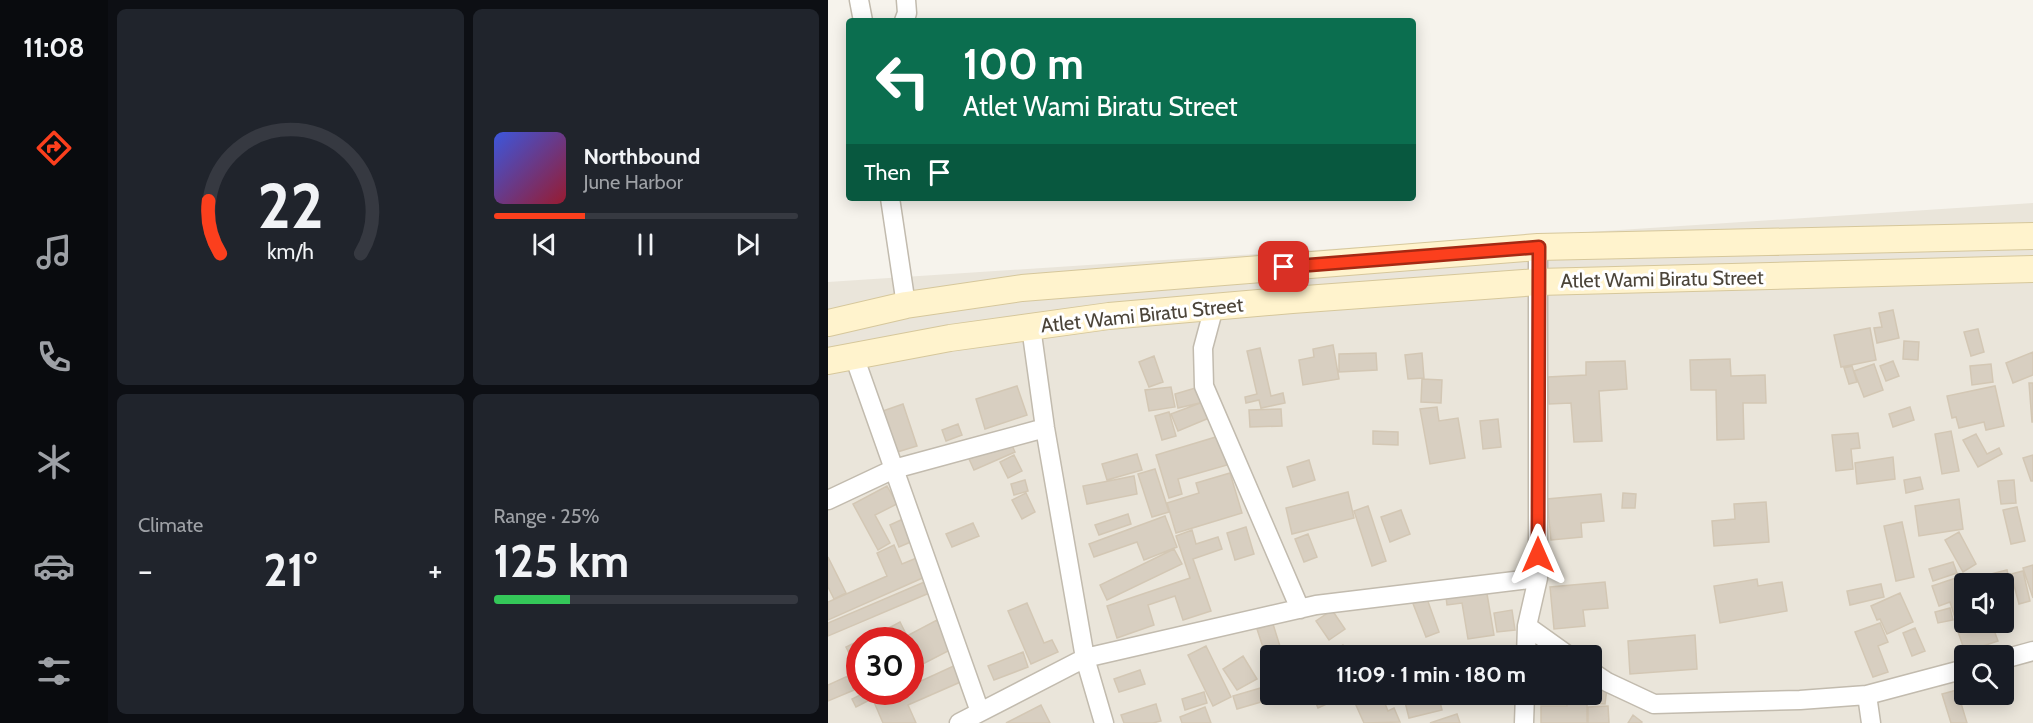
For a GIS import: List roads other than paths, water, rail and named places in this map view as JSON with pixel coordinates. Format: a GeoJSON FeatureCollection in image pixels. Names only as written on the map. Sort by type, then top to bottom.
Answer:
{"type":"FeatureCollection","features":[{"type":"Feature","properties":{"kind":"main road","name":"Atlet Wami Biratu Street"},"geometry":{"type":"LineString","coordinates":[[828,323],[906,305],[1022,288],[1539,247],[2033,236]]}},
{"type":"Feature","properties":{"kind":"main road","name":"Atlet Wami Biratu Street"},"geometry":{"type":"LineString","coordinates":[[828,361],[950,338],[1110,316],[1538,282],[2033,269]]}},
{"type":"Feature","properties":{"kind":"street"},"geometry":{"type":"LineString","coordinates":[[860,0],[863,18]]}},
{"type":"Feature","properties":{"kind":"street"},"geometry":{"type":"LineString","coordinates":[[905,18],[906,0]]}},
{"type":"Feature","properties":{"kind":"street"},"geometry":{"type":"LineString","coordinates":[[890,201],[906,305]]}},
{"type":"Feature","properties":{"kind":"street"},"geometry":{"type":"LineString","coordinates":[[1526,645],[1527,626],[1538,578],[1539,247]]}},
{"type":"Feature","properties":{"kind":"street"},"geometry":{"type":"LineString","coordinates":[[1214,307],[1203,348],[1204,386],[1300,609]]}},
{"type":"Feature","properties":{"kind":"street"},"geometry":{"type":"LineString","coordinates":[[1031,327],[1045,428],[1085,658],[1104,723]]}},
{"type":"Feature","properties":{"kind":"street"},"geometry":{"type":"LineString","coordinates":[[854,356],[980,712]]}},
{"type":"Feature","properties":{"kind":"street"},"geometry":{"type":"LineString","coordinates":[[828,500],[894,469],[1045,428]]}},
{"type":"Feature","properties":{"kind":"street"},"geometry":{"type":"LineString","coordinates":[[959,723],[1085,658],[1316,605],[1538,578]]}},
{"type":"Feature","properties":{"kind":"street"},"geometry":{"type":"LineString","coordinates":[[1527,626],[1554,645]]}},
{"type":"Feature","properties":{"kind":"street"},"geometry":{"type":"LineString","coordinates":[[2014,656],[2033,651]]}},
{"type":"Feature","properties":{"kind":"street"},"geometry":{"type":"LineString","coordinates":[[1602,679],[1654,705],[1800,700],[1867,695],[1954,672]]}},
{"type":"Feature","properties":{"kind":"street"},"geometry":{"type":"LineString","coordinates":[[1867,695],[1871,723]]}},
{"type":"Feature","properties":{"kind":"street"},"geometry":{"type":"LineString","coordinates":[[1524,723],[1525,705]]}}]}
